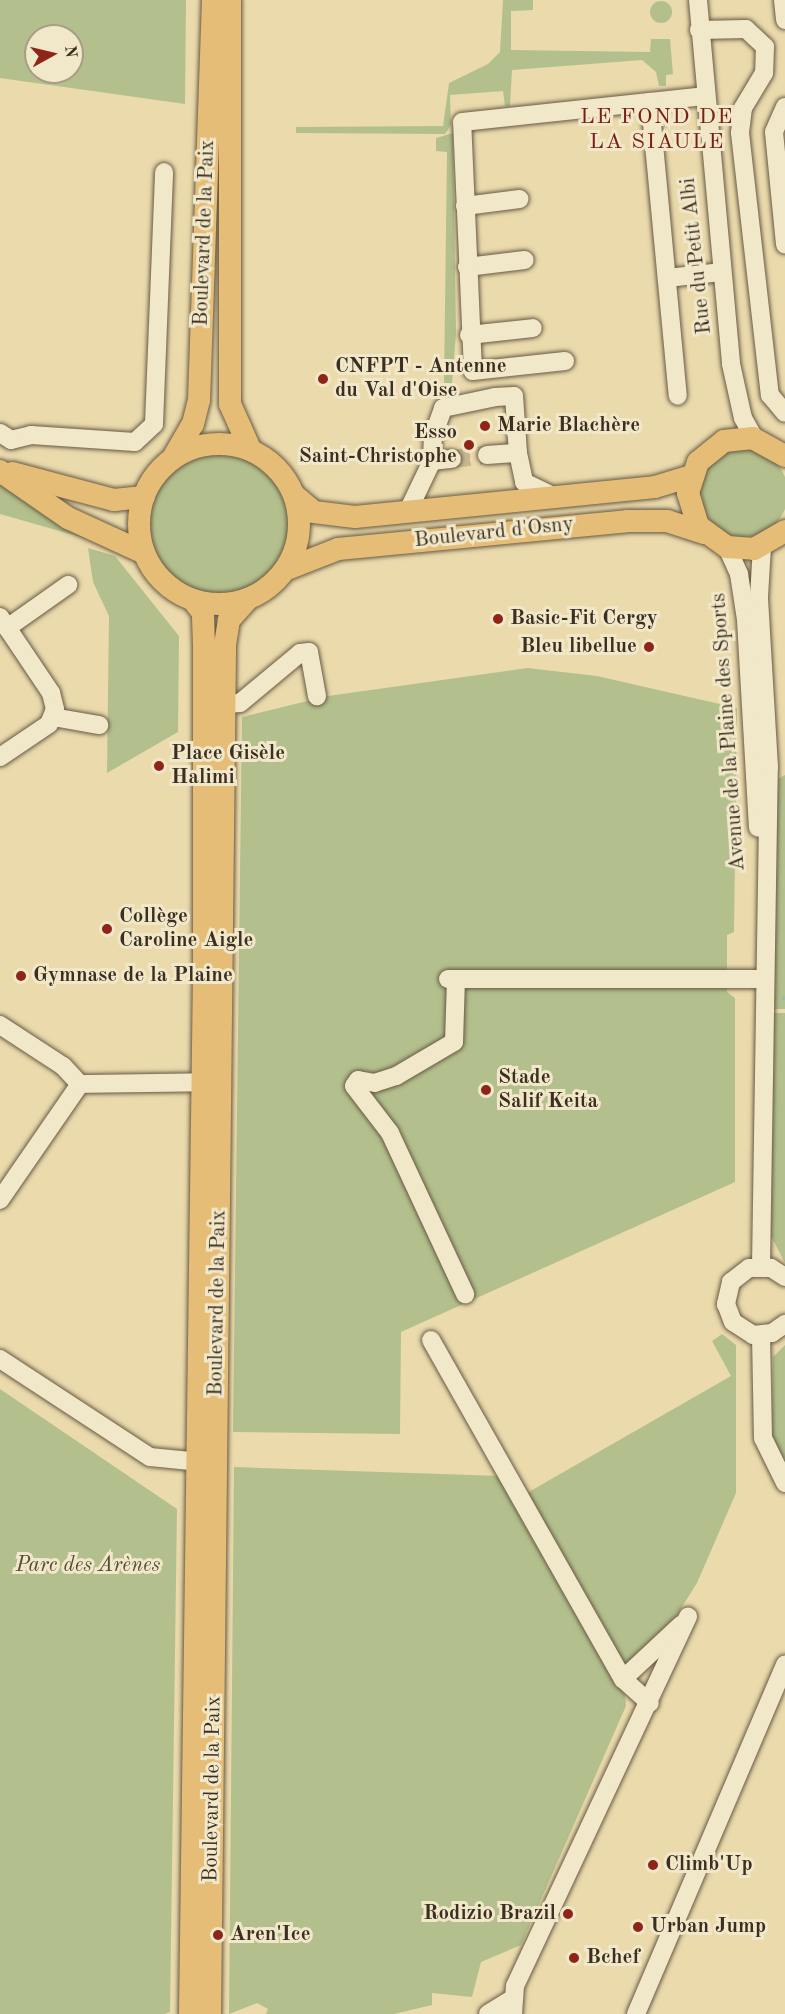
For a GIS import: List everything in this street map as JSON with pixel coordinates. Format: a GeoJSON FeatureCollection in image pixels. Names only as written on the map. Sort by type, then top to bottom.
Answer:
{"type":"FeatureCollection","features":[{"type":"Feature","properties":{"kind":"main road","name":"Boulevard de la Paix"},"geometry":{"type":"LineString","coordinates":[[172,459],[194,424],[198,400],[213,0]]}},
{"type":"Feature","properties":{"kind":"main road","name":"Boulevard de la Paix"},"geometry":{"type":"LineString","coordinates":[[230,0],[230,404],[250,450]]}},
{"type":"Feature","properties":{"kind":"main road"},"geometry":{"type":"LineString","coordinates":[[704,533],[691,510],[690,476],[702,456],[724,441],[754,438],[785,456]]}},
{"type":"Feature","properties":{"kind":"main road"},"geometry":{"type":"LineString","coordinates":[[212,444],[250,450],[279,470],[295,496],[299,539],[287,568],[272,585],[247,600],[223,605],[194,601],[168,586],[144,553],[139,525],[144,496],[172,459],[212,444]]}},
{"type":"Feature","properties":{"kind":"main road"},"geometry":{"type":"LineString","coordinates":[[0,471],[114,500],[144,496]]}},
{"type":"Feature","properties":{"kind":"main road"},"geometry":{"type":"LineString","coordinates":[[0,471],[68,518],[144,553]]}},
{"type":"Feature","properties":{"kind":"main road","name":"Boulevard d'Osny"},"geometry":{"type":"LineString","coordinates":[[295,496],[314,512],[332,517],[655,487],[690,476]]}},
{"type":"Feature","properties":{"kind":"main road","name":"Boulevard d'Osny"},"geometry":{"type":"LineString","coordinates":[[287,568],[338,549],[627,520],[667,521],[704,533],[727,547]]}},
{"type":"Feature","properties":{"kind":"main road"},"geometry":{"type":"LineString","coordinates":[[727,547],[762,546],[785,531]]}},
{"type":"Feature","properties":{"kind":"main road","name":"Boulevard de la Paix"},"geometry":{"type":"LineString","coordinates":[[210,1081],[227,627],[247,600]]}},
{"type":"Feature","properties":{"kind":"main road","name":"Boulevard de la Paix"},"geometry":{"type":"LineString","coordinates":[[194,601],[202,613],[204,645],[210,1081],[206,1463],[210,2014]]}},
{"type":"Feature","properties":{"kind":"main road","name":"Boulevard de la Paix"},"geometry":{"type":"LineString","coordinates":[[190,2014],[206,1463]]}},
{"type":"Feature","properties":{"kind":"street","name":"Rue du Petit Albi"},"geometry":{"type":"LineString","coordinates":[[698,0],[704,96],[731,364],[731,426],[724,441]]}},
{"type":"Feature","properties":{"kind":"street"},"geometry":{"type":"LineString","coordinates":[[783,0],[785,20]]}},
{"type":"Feature","properties":{"kind":"street"},"geometry":{"type":"LineString","coordinates":[[699,30],[746,29],[765,47],[764,73],[743,108],[740,133],[776,374],[770,395],[785,413]]}},
{"type":"Feature","properties":{"kind":"street"},"geometry":{"type":"LineString","coordinates":[[565,362],[473,371],[469,335],[462,122],[704,96]]}},
{"type":"Feature","properties":{"kind":"street"},"geometry":{"type":"LineString","coordinates":[[650,102],[678,396]]}},
{"type":"Feature","properties":{"kind":"street"},"geometry":{"type":"LineString","coordinates":[[785,107],[774,132],[785,244]]}},
{"type":"Feature","properties":{"kind":"street"},"geometry":{"type":"LineString","coordinates":[[0,433],[11,440],[31,435],[135,442],[154,424],[164,172]]}},
{"type":"Feature","properties":{"kind":"street"},"geometry":{"type":"LineString","coordinates":[[465,206],[520,199]]}},
{"type":"Feature","properties":{"kind":"street"},"geometry":{"type":"LineString","coordinates":[[467,267],[525,260]]}},
{"type":"Feature","properties":{"kind":"street"},"geometry":{"type":"LineString","coordinates":[[667,278],[721,272]]}},
{"type":"Feature","properties":{"kind":"street"},"geometry":{"type":"LineString","coordinates":[[469,335],[533,328]]}},
{"type":"Feature","properties":{"kind":"street","name":"Rue du Petit Albi"},"geometry":{"type":"LineString","coordinates":[[731,364],[743,418],[754,438]]}},
{"type":"Feature","properties":{"kind":"street"},"geometry":{"type":"LineString","coordinates":[[408,511],[432,461],[432,436],[443,408],[514,396],[518,453],[524,482],[555,497]]}},
{"type":"Feature","properties":{"kind":"street"},"geometry":{"type":"LineString","coordinates":[[488,454],[518,453]]}},
{"type":"Feature","properties":{"kind":"street"},"geometry":{"type":"LineString","coordinates":[[432,461],[452,459]]}},
{"type":"Feature","properties":{"kind":"street","name":"Avenue de la Plaine des Sports"},"geometry":{"type":"LineString","coordinates":[[761,1266],[764,917],[769,767],[759,597],[762,546]]}},
{"type":"Feature","properties":{"kind":"street","name":"Avenue de la Plaine des Sports"},"geometry":{"type":"LineString","coordinates":[[727,547],[743,592],[769,767]]}},
{"type":"Feature","properties":{"kind":"street"},"geometry":{"type":"LineString","coordinates":[[53,717],[52,696],[3,622],[68,585]]}},
{"type":"Feature","properties":{"kind":"street"},"geometry":{"type":"LineString","coordinates":[[225,704],[240,703],[300,653],[309,651],[317,696]]}},
{"type":"Feature","properties":{"kind":"street"},"geometry":{"type":"LineString","coordinates":[[0,757],[53,717],[99,725]]}},
{"type":"Feature","properties":{"kind":"street"},"geometry":{"type":"LineString","coordinates":[[465,1294],[390,1133],[354,1086],[358,1080],[375,1083],[396,1076],[454,1042],[452,979],[764,979]]}},
{"type":"Feature","properties":{"kind":"street"},"geometry":{"type":"LineString","coordinates":[[0,1025],[63,1065],[80,1084],[210,1081]]}},
{"type":"Feature","properties":{"kind":"street"},"geometry":{"type":"LineString","coordinates":[[0,1200],[80,1084]]}},
{"type":"Feature","properties":{"kind":"street"},"geometry":{"type":"LineString","coordinates":[[785,1277],[761,1266],[739,1273],[726,1304],[739,1328],[761,1335],[785,1324]]}},
{"type":"Feature","properties":{"kind":"street"},"geometry":{"type":"LineString","coordinates":[[761,1335],[763,1438],[785,1483]]}},
{"type":"Feature","properties":{"kind":"street"},"geometry":{"type":"LineString","coordinates":[[431,1340],[623,1679],[650,1703]]}},
{"type":"Feature","properties":{"kind":"street"},"geometry":{"type":"LineString","coordinates":[[0,1359],[150,1457],[206,1463]]}},
{"type":"Feature","properties":{"kind":"street"},"geometry":{"type":"LineString","coordinates":[[488,2014],[514,2006],[686,1620],[623,1679]]}},
{"type":"Feature","properties":{"kind":"street"},"geometry":{"type":"LineString","coordinates":[[636,2014],[785,1664]]}},
{"type":"Feature","properties":{"kind":"green space"},"geometry":{"type":"Polygon","coordinates":[[[0,0],[186,0],[185,104],[43,84],[84,84],[84,24],[24,24],[24,81],[0,78],[0,0]]]}},
{"type":"Feature","properties":{"kind":"green space"},"geometry":{"type":"Polygon","coordinates":[[[503,0],[533,0],[533,10],[511,11],[511,50],[650,52],[651,39],[670,39],[673,74],[666,75],[666,86],[659,86],[656,72],[642,60],[512,70],[510,106],[505,106],[503,91],[450,95],[451,125],[445,134],[296,133],[296,127],[443,126],[449,83],[488,64],[500,52],[503,0]]]}},
{"type":"Feature","properties":{"kind":"green space"},"geometry":{"type":"Polygon","coordinates":[[[661,1],[669,4],[672,12],[669,20],[661,23],[653,20],[650,12],[653,4],[661,1]]]}},
{"type":"Feature","properties":{"kind":"green space"},"geometry":{"type":"Polygon","coordinates":[[[453,133],[456,333],[452,383],[444,384],[447,152],[436,151],[436,138],[453,133]]]}},
{"type":"Feature","properties":{"kind":"green space"},"geometry":{"type":"Polygon","coordinates":[[[744,449],[761,453],[775,462],[784,476],[788,493],[784,510],[775,524],[761,533],[744,537],[727,533],[713,524],[704,510],[700,493],[704,476],[713,462],[727,453],[744,449]]]}},
{"type":"Feature","properties":{"kind":"green space"},"geometry":{"type":"Polygon","coordinates":[[[219,455],[246,460],[258,466],[268,475],[277,485],[283,497],[288,524],[283,551],[277,563],[268,573],[258,582],[246,588],[219,593],[192,588],[180,582],[170,573],[161,563],[155,551],[150,524],[155,497],[161,485],[170,475],[180,466],[192,460],[219,455]]]}},
{"type":"Feature","properties":{"kind":"green space"},"geometry":{"type":"Polygon","coordinates":[[[0,481],[91,540],[0,514],[0,481]]]}},
{"type":"Feature","properties":{"kind":"green space"},"geometry":{"type":"Polygon","coordinates":[[[88,548],[115,556],[179,636],[178,732],[107,773],[109,616],[93,582],[88,548]]]}},
{"type":"Feature","properties":{"kind":"green space","name":"Stade Salif Keita"},"geometry":{"type":"Polygon","coordinates":[[[527,668],[597,676],[737,708],[734,932],[727,935],[727,992],[735,998],[735,1182],[401,1332],[400,1434],[233,1432],[242,717],[328,696],[527,668]]]}},
{"type":"Feature","properties":{"kind":"green space"},"geometry":{"type":"Polygon","coordinates":[[[785,775],[785,1009],[772,1009],[776,780],[785,775]]]}},
{"type":"Feature","properties":{"kind":"green space"},"geometry":{"type":"Polygon","coordinates":[[[772,1013],[785,1013],[785,1263],[771,1236],[772,1013]]]}},
{"type":"Feature","properties":{"kind":"green space"},"geometry":{"type":"Polygon","coordinates":[[[722,1334],[736,1345],[736,1493],[697,1583],[670,1626],[625,1670],[527,1493],[731,1376],[712,1341],[722,1334]]]}},
{"type":"Feature","properties":{"kind":"green space"},"geometry":{"type":"Polygon","coordinates":[[[785,1345],[785,1465],[772,1442],[773,1357],[785,1345]]]}},
{"type":"Feature","properties":{"kind":"green space","name":"Parc des Arènes"},"geometry":{"type":"Polygon","coordinates":[[[0,1389],[177,1509],[170,2012],[165,2014],[0,2014],[0,1389]]]}},
{"type":"Feature","properties":{"kind":"green space"},"geometry":{"type":"Polygon","coordinates":[[[234,1467],[501,1476],[625,1695],[626,1706],[521,1945],[481,1962],[472,1997],[432,1993],[432,2005],[394,2014],[266,2014],[268,2009],[257,2003],[229,2014],[234,1467]]]}},
{"type":"Feature","properties":{"kind":"tunnel"},"geometry":{"type":"LineString","coordinates":[[452,459],[487,455]]}},
{"type":"Feature","properties":{"kind":"place","name":"CNFPT - Antenne du Val d'Oise"},"geometry":{"type":"Point","coordinates":[323,379]}},
{"type":"Feature","properties":{"kind":"place","name":"Marie Blachère"},"geometry":{"type":"Point","coordinates":[485,426]}},
{"type":"Feature","properties":{"kind":"place","name":"Esso Saint-Christophe"},"geometry":{"type":"Point","coordinates":[469,445]}},
{"type":"Feature","properties":{"kind":"place","name":"Basic-Fit Cergy"},"geometry":{"type":"Point","coordinates":[498,619]}},
{"type":"Feature","properties":{"kind":"place","name":"Bleu libellue"},"geometry":{"type":"Point","coordinates":[649,647]}},
{"type":"Feature","properties":{"kind":"place","name":"Place Gisèle Halimi"},"geometry":{"type":"Point","coordinates":[159,766]}},
{"type":"Feature","properties":{"kind":"place","name":"Collège Caroline Aigle"},"geometry":{"type":"Point","coordinates":[107,929]}},
{"type":"Feature","properties":{"kind":"place","name":"Gymnase de la Plaine"},"geometry":{"type":"Point","coordinates":[21,976]}},
{"type":"Feature","properties":{"kind":"place","name":"Stade Salif Keita"},"geometry":{"type":"Point","coordinates":[486,1090]}},
{"type":"Feature","properties":{"kind":"place","name":"Climb'Up"},"geometry":{"type":"Point","coordinates":[653,1865]}},
{"type":"Feature","properties":{"kind":"place","name":"Rodizio Brazil"},"geometry":{"type":"Point","coordinates":[568,1914]}},
{"type":"Feature","properties":{"kind":"place","name":"Urban Jump"},"geometry":{"type":"Point","coordinates":[638,1927]}},
{"type":"Feature","properties":{"kind":"place","name":"Aren'Ice"},"geometry":{"type":"Point","coordinates":[218,1935]}},
{"type":"Feature","properties":{"kind":"place","name":"Bchef"},"geometry":{"type":"Point","coordinates":[574,1958]}},
{"type":"Feature","properties":{"kind":"district","name":"LE FOND DE LA SIAULE"},"geometry":{"type":"Point","coordinates":[657,130]}}]}
